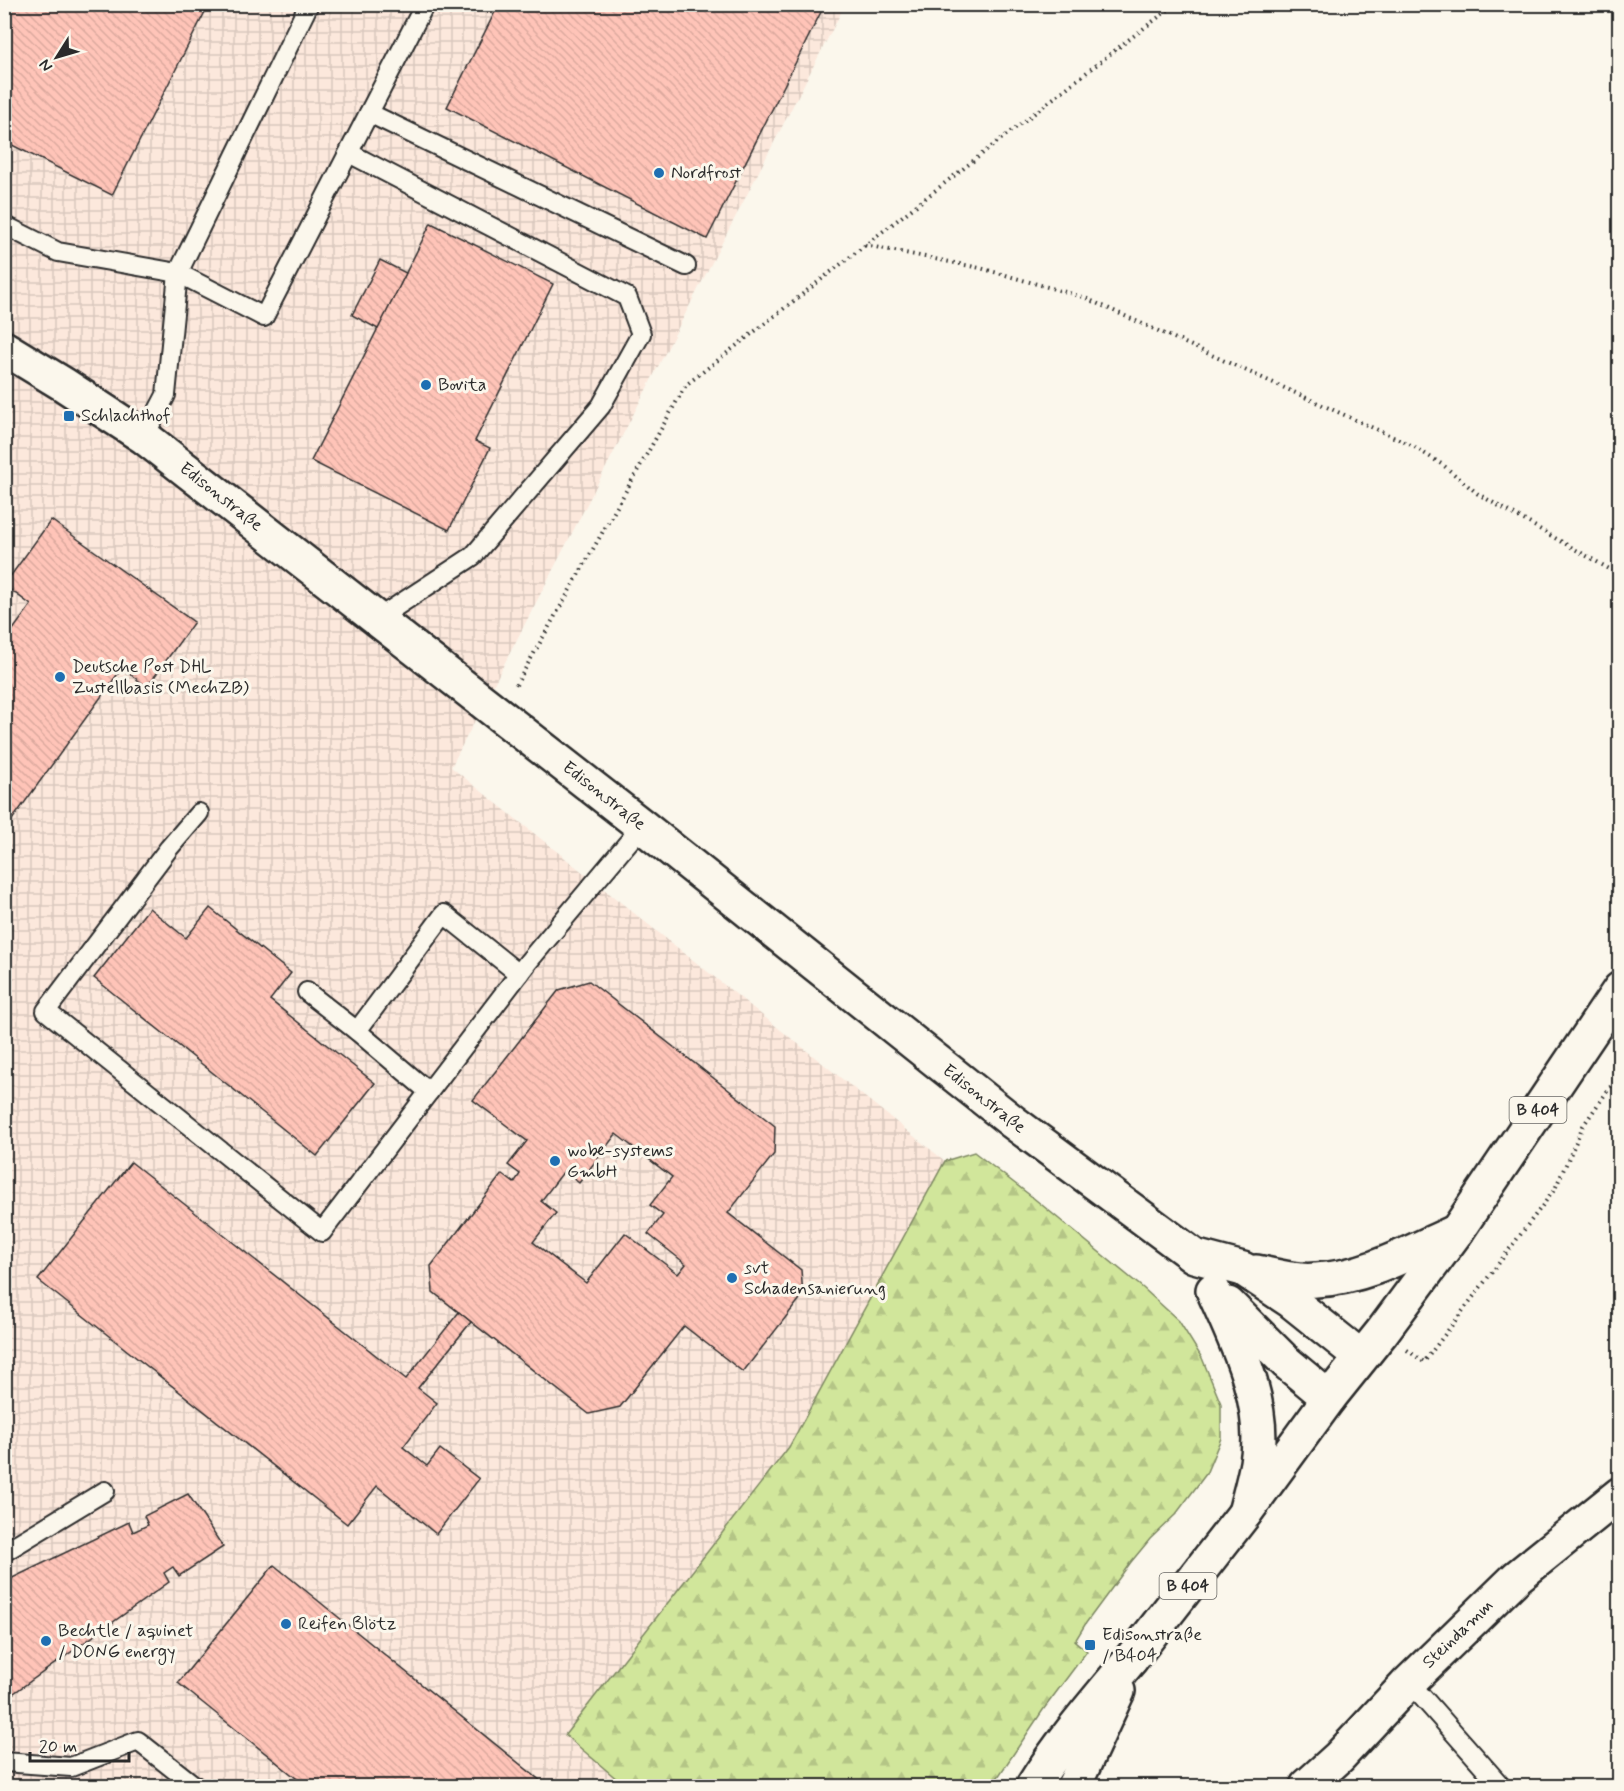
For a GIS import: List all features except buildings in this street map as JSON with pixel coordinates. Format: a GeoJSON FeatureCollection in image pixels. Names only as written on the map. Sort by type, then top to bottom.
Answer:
{"type":"FeatureCollection","features":[{"type":"Feature","properties":{"kind":"main road","name":"Edisonstraße"},"geometry":{"type":"LineString","coordinates":[[4,348],[144,437],[500,714],[1013,1122],[1194,1256],[1243,1269],[1292,1301],[1361,1357]]}},
{"type":"Feature","properties":{"kind":"main road","name":"B 404"},"geometry":{"type":"LineString","coordinates":[[1033,1786],[1079,1722],[1245,1513],[1329,1398],[1382,1332],[1457,1231],[1620,989]]}},
{"type":"Feature","properties":{"kind":"main road"},"geometry":{"type":"LineString","coordinates":[[1243,1269],[1289,1279],[1316,1281],[1340,1277],[1372,1269],[1457,1231]]}},
{"type":"Feature","properties":{"kind":"main road","name":"Edisonstraße"},"geometry":{"type":"LineString","coordinates":[[1194,1256],[1213,1290],[1287,1363],[1329,1398]]}},
{"type":"Feature","properties":{"kind":"main road"},"geometry":{"type":"LineString","coordinates":[[1213,1290],[1239,1348],[1257,1410],[1257,1462],[1245,1513]]}},
{"type":"Feature","properties":{"kind":"main road","name":"Steindamm"},"geometry":{"type":"LineString","coordinates":[[1307,1786],[1339,1757],[1408,1682],[1517,1577],[1620,1494]]}},
{"type":"Feature","properties":{"kind":"main road","name":"B 404"},"geometry":{"type":"LineString","coordinates":[[1074,1786],[1098,1738],[1131,1659]]}},
{"type":"Feature","properties":{"kind":"lane"},"geometry":{"type":"LineString","coordinates":[[144,437],[166,395],[178,273],[309,4]]}},
{"type":"Feature","properties":{"kind":"lane"},"geometry":{"type":"LineString","coordinates":[[4,225],[58,252],[178,273],[264,317],[425,4]]}},
{"type":"Feature","properties":{"kind":"lane"},"geometry":{"type":"LineString","coordinates":[[369,113],[686,267]]}},
{"type":"Feature","properties":{"kind":"lane"},"geometry":{"type":"LineString","coordinates":[[349,153],[627,297],[641,334],[601,406],[473,556],[377,619]]}},
{"type":"Feature","properties":{"kind":"lane"},"geometry":{"type":"LineString","coordinates":[[199,813],[46,1011],[322,1232],[519,974],[642,826]]}},
{"type":"Feature","properties":{"kind":"lane"},"geometry":{"type":"LineString","coordinates":[[357,1031],[444,914],[519,974]]}},
{"type":"Feature","properties":{"kind":"lane"},"geometry":{"type":"LineString","coordinates":[[307,992],[429,1092]]}},
{"type":"Feature","properties":{"kind":"lane"},"geometry":{"type":"LineString","coordinates":[[4,1552],[105,1491]]}},
{"type":"Feature","properties":{"kind":"lane"},"geometry":{"type":"LineString","coordinates":[[1408,1682],[1501,1786]]}},
{"type":"Feature","properties":{"kind":"lane"},"geometry":{"type":"LineString","coordinates":[[4,1762],[71,1767],[138,1741],[195,1786]]}},
{"type":"Feature","properties":{"kind":"path"},"geometry":{"type":"LineString","coordinates":[[500,714],[686,385],[1176,4]]}},
{"type":"Feature","properties":{"kind":"path"},"geometry":{"type":"LineString","coordinates":[[865,245],[980,268],[1083,297],[1411,445],[1443,465],[1478,494],[1620,575]]}},
{"type":"Feature","properties":{"kind":"path"},"geometry":{"type":"LineString","coordinates":[[1424,1362],[1556,1189],[1583,1126],[1620,1073]]}},
{"type":"Feature","properties":{"kind":"shaded area"},"geometry":{"type":"Polygon","coordinates":[[[5,5],[845,5],[451,767],[945,1161],[789,1447],[566,1735],[625,1786],[5,1786],[5,5]]]}},
{"type":"Feature","properties":{"kind":"green space"},"geometry":{"type":"Polygon","coordinates":[[[974,1152],[1143,1288],[1179,1321],[1202,1358],[1221,1404],[1221,1438],[1206,1474],[1176,1514],[1150,1539],[1131,1562],[1086,1623],[1075,1641],[1087,1651],[1043,1710],[992,1786],[625,1786],[565,1735],[789,1447],[945,1161],[974,1152]]]}},
{"type":"Feature","properties":{"kind":"place","name":"Nordfrost"},"geometry":{"type":"Point","coordinates":[659,173]}},
{"type":"Feature","properties":{"kind":"place","name":"Bovita"},"geometry":{"type":"Point","coordinates":[426,385]}},
{"type":"Feature","properties":{"kind":"place","name":"Schlachthof"},"geometry":{"type":"Point","coordinates":[69,416]}},
{"type":"Feature","properties":{"kind":"place","name":"Deutsche Post DHL Zustellbasis (MechZB)"},"geometry":{"type":"Point","coordinates":[60,677]}},
{"type":"Feature","properties":{"kind":"place","name":"wobe-systems GmbH"},"geometry":{"type":"Point","coordinates":[555,1161]}},
{"type":"Feature","properties":{"kind":"place","name":"svt Schadensanierung"},"geometry":{"type":"Point","coordinates":[732,1278]}},
{"type":"Feature","properties":{"kind":"place","name":"Reifen Blötz"},"geometry":{"type":"Point","coordinates":[286,1624]}},
{"type":"Feature","properties":{"kind":"place","name":"Bechtle / aquinet / DONG energy"},"geometry":{"type":"Point","coordinates":[46,1641]}},
{"type":"Feature","properties":{"kind":"place","name":"Edisonstraße / B404"},"geometry":{"type":"Point","coordinates":[1090,1645]}}]}
